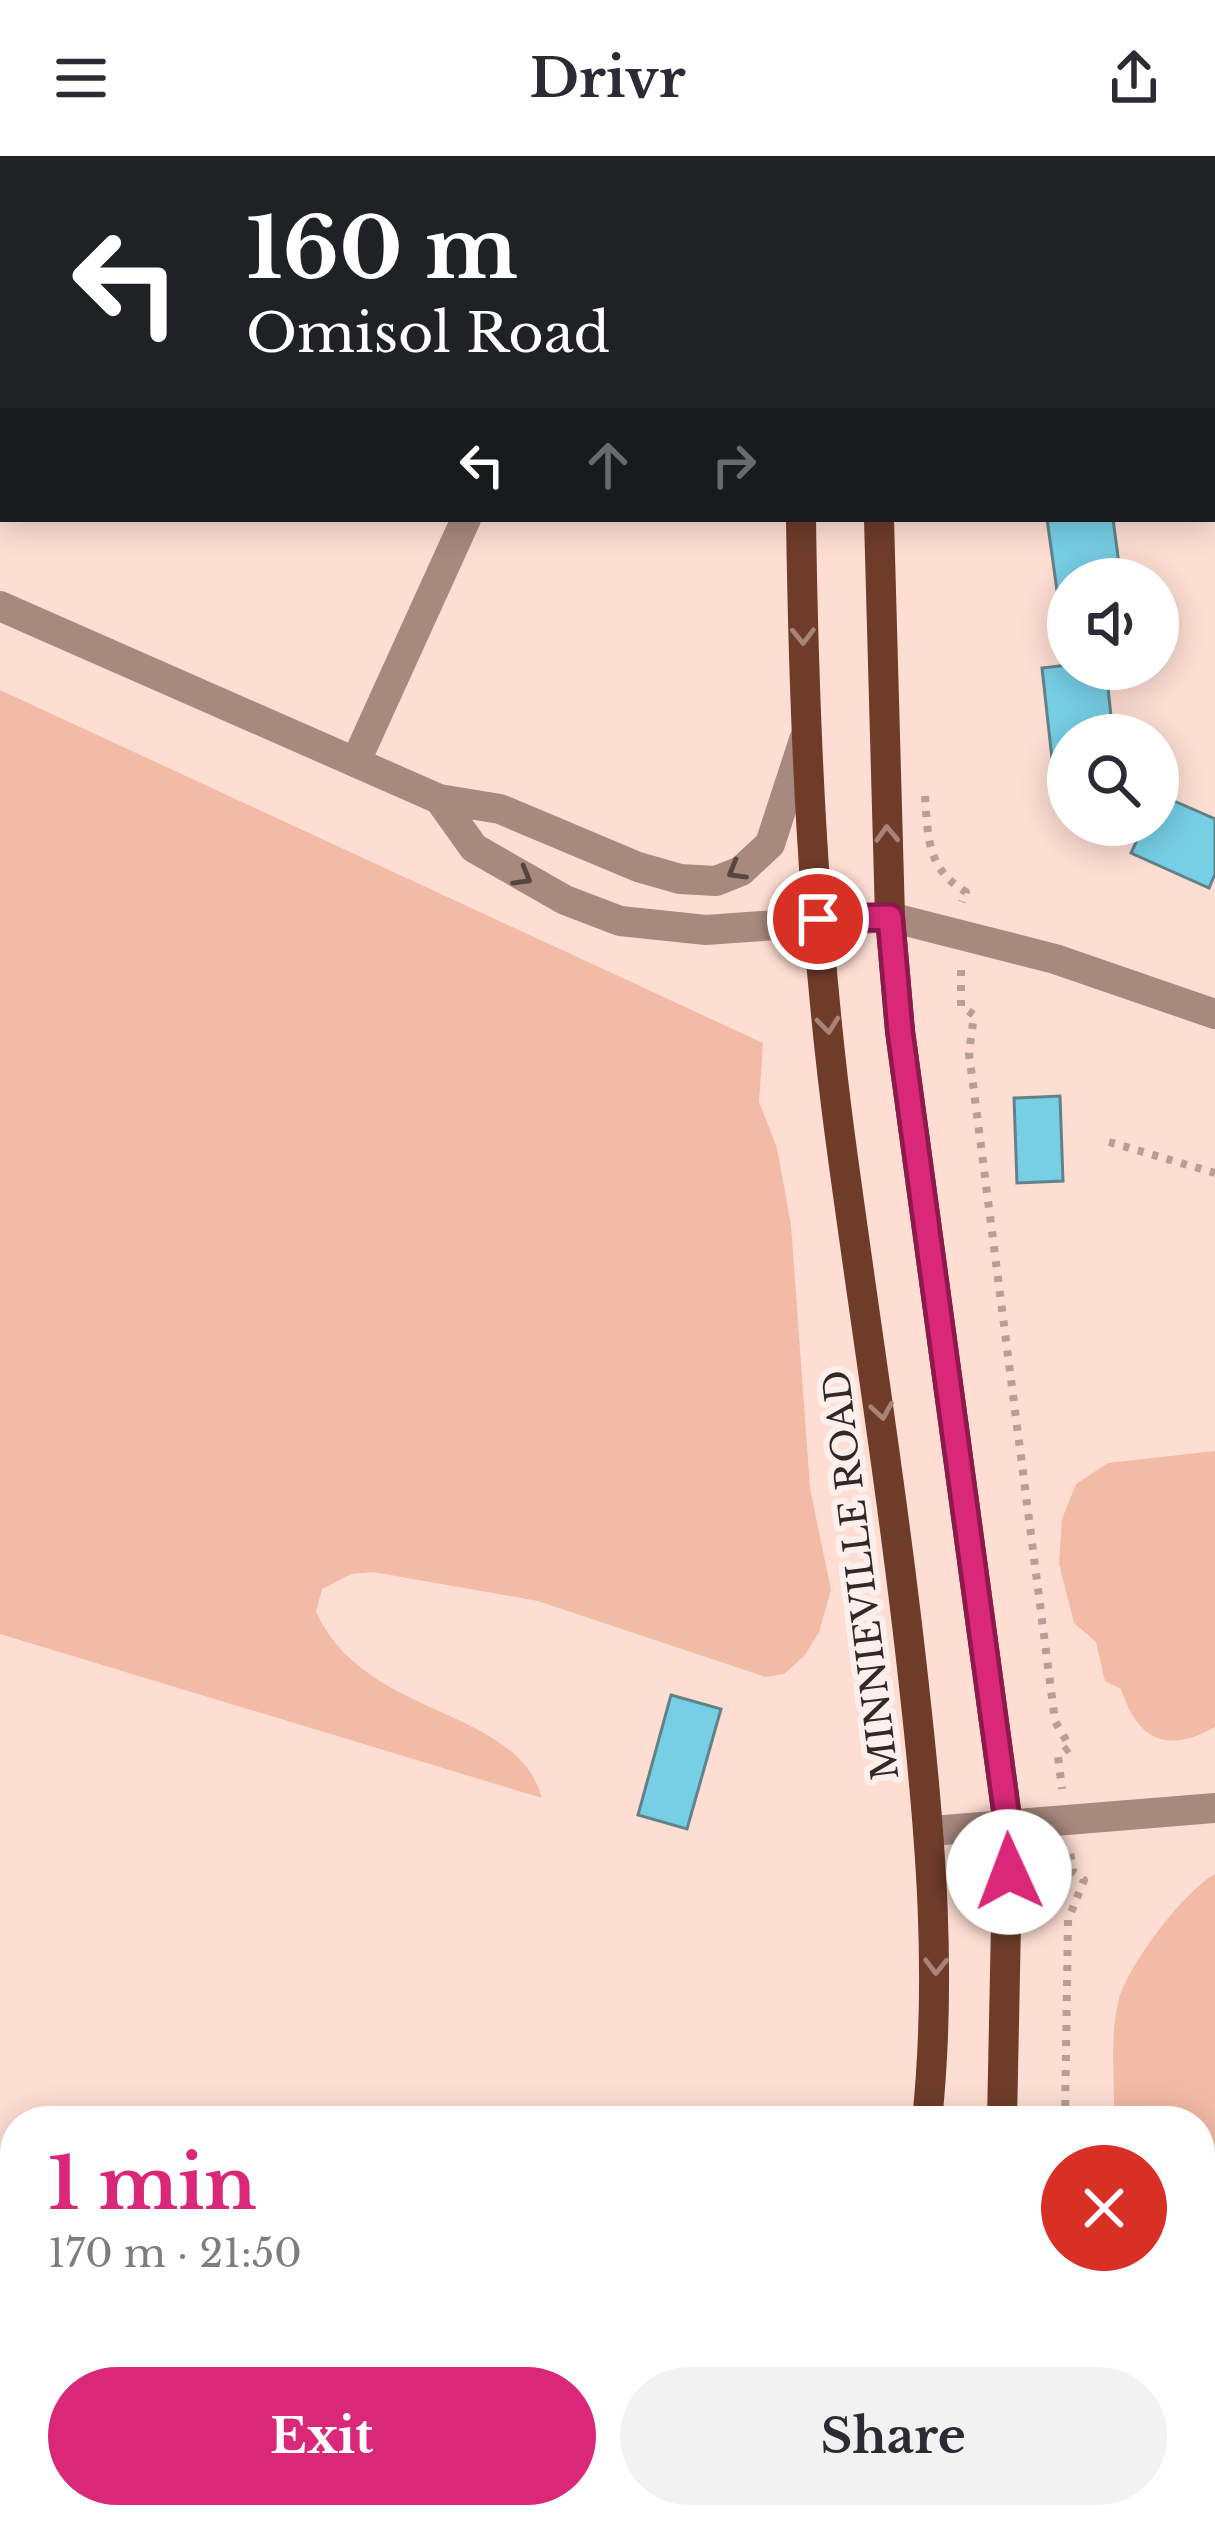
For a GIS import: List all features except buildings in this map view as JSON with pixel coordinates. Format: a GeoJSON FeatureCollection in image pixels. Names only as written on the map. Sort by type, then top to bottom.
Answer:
{"type":"FeatureCollection","features":[{"type":"Feature","properties":{"kind":"main road","name":"MINNIEVILLE ROAD"},"geometry":{"type":"LineString","coordinates":[[801,522],[806,735],[818,919],[840,1135],[888,1454],[931,1831],[936,1940],[927,2106]]}},
{"type":"Feature","properties":{"kind":"main road"},"geometry":{"type":"LineString","coordinates":[[879,522],[890,917],[900,1031],[1008,1825],[1002,2106]]}},
{"type":"Feature","properties":{"kind":"street"},"geometry":{"type":"LineString","coordinates":[[356,761],[465,522]]}},
{"type":"Feature","properties":{"kind":"street"},"geometry":{"type":"LineString","coordinates":[[0,606],[439,799],[500,809],[661,874],[716,881],[741,871],[770,844],[806,735]]}},
{"type":"Feature","properties":{"kind":"street"},"geometry":{"type":"LineString","coordinates":[[439,799],[474,848],[549,892],[620,921],[706,931],[890,917],[1055,959],[1215,1014]]}},
{"type":"Feature","properties":{"kind":"street"},"geometry":{"type":"LineString","coordinates":[[931,1831],[1215,1808]]}},
{"type":"Feature","properties":{"kind":"path"},"geometry":{"type":"LineString","coordinates":[[924,780],[930,852],[945,879],[966,892],[960,906]]}},
{"type":"Feature","properties":{"kind":"path"},"geometry":{"type":"LineString","coordinates":[[961,1006],[974,1015],[969,1053],[1055,1721],[1070,1747],[1058,1756]]}},
{"type":"Feature","properties":{"kind":"path"},"geometry":{"type":"LineString","coordinates":[[1109,1142],[1215,1173]]}},
{"type":"Feature","properties":{"kind":"path"},"geometry":{"type":"LineString","coordinates":[[1065,2106],[1068,1920],[1084,1880],[1073,1872]]}},
{"type":"Feature","properties":{"kind":"shaded area"},"geometry":{"type":"Polygon","coordinates":[[[0,690],[763,1043],[759,1102],[777,1148],[791,1225],[810,1488],[831,1590],[819,1632],[805,1655],[784,1674],[766,1677],[538,1601],[373,1572],[351,1574],[322,1589],[316,1612],[339,1647],[369,1674],[503,1745],[527,1768],[542,1798],[0,1634],[0,690]]]}},
{"type":"Feature","properties":{"kind":"shaded area"},"geometry":{"type":"Polygon","coordinates":[[[1215,1451],[1215,1727],[1182,1740],[1168,1740],[1156,1737],[1136,1720],[1121,1689],[1105,1681],[1096,1642],[1074,1623],[1059,1564],[1062,1519],[1076,1484],[1108,1463],[1215,1451]]]}},
{"type":"Feature","properties":{"kind":"shaded area"},"geometry":{"type":"Polygon","coordinates":[[[1215,1874],[1215,2106],[1114,2106],[1113,2044],[1119,1999],[1146,1949],[1215,1874]]]}},
{"type":"Feature","properties":{"kind":"route"},"geometry":{"type":"LineString","coordinates":[[818,919],[890,917],[900,1031],[1008,1825],[1009,1872]]}}]}
